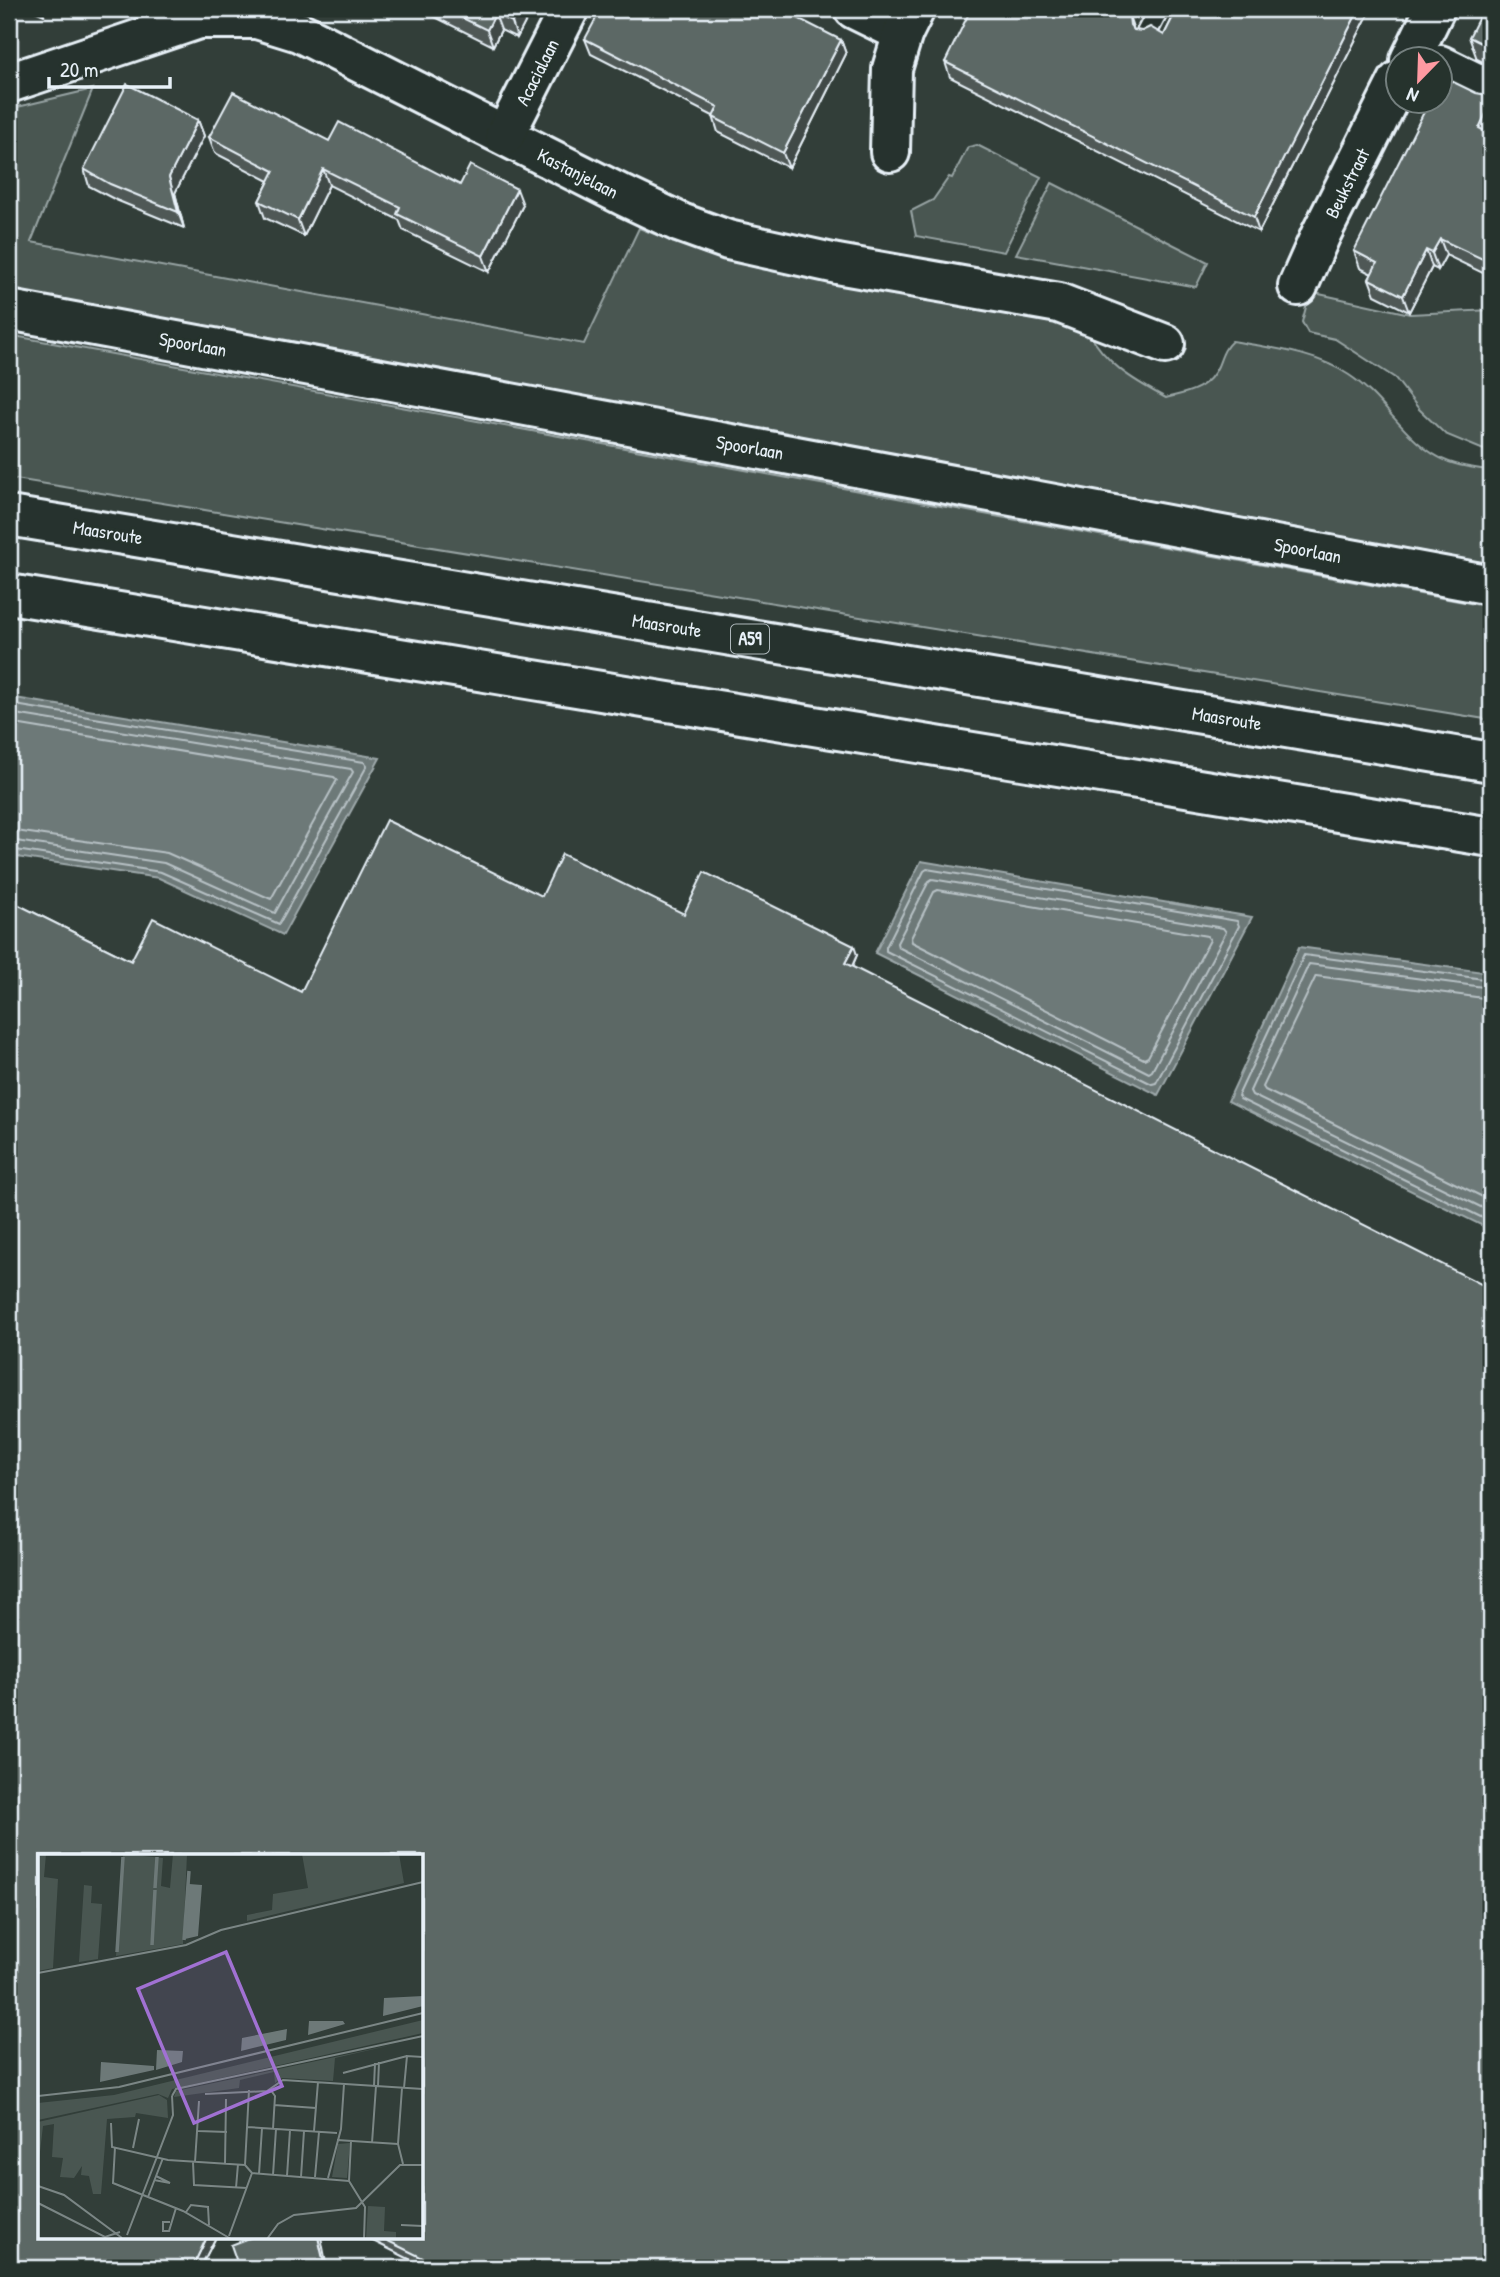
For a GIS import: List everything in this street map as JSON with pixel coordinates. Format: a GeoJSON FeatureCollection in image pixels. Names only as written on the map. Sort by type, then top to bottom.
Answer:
{"type":"FeatureCollection","features":[{"type":"Feature","properties":{"kind":"main road","name":"Acacialaan"},"geometry":{"type":"LineString","coordinates":[[505,135],[569,9]]}},
{"type":"Feature","properties":{"kind":"main road"},"geometry":{"type":"LineString","coordinates":[[853,9],[909,21],[892,69],[890,152]]}},
{"type":"Feature","properties":{"kind":"main road","name":"Beukstraat"},"geometry":{"type":"LineString","coordinates":[[1423,46],[1435,9]]}},
{"type":"Feature","properties":{"kind":"main road","name":"Kastanjelaan"},"geometry":{"type":"LineString","coordinates":[[9,83],[198,14],[257,19],[285,17],[505,135],[681,223],[727,240],[838,264],[1059,303],[1165,345]]}},
{"type":"Feature","properties":{"kind":"main road"},"geometry":{"type":"LineString","coordinates":[[1454,76],[1491,90]]}},
{"type":"Feature","properties":{"kind":"main road","name":"Beukstraat"},"geometry":{"type":"LineString","coordinates":[[1298,286],[1321,234],[1388,116]]}},
{"type":"Feature","properties":{"kind":"main road","name":"Spoorlaan"},"geometry":{"type":"LineString","coordinates":[[9,310],[1491,585]]}},
{"type":"Feature","properties":{"kind":"main road","name":"Maasroute"},"geometry":{"type":"LineString","coordinates":[[9,516],[1491,762]]}},
{"type":"Feature","properties":{"kind":"main road"},"geometry":{"type":"LineString","coordinates":[[9,594],[1491,837]]}},
{"type":"Feature","properties":{"kind":"lane"},"geometry":{"type":"LineString","coordinates":[[1146,34],[1159,9]]}},
{"type":"Feature","properties":{"kind":"shaded area"},"geometry":{"type":"Polygon","coordinates":[[[93,89],[31,242],[584,344],[639,228],[703,253],[762,269],[1086,329],[1111,362],[1166,398],[1197,388],[1209,380],[1232,341],[1292,352],[1322,361],[1349,375],[1434,455],[1454,464],[1491,471],[1491,564],[9,290],[9,109],[93,89]]]}},
{"type":"Feature","properties":{"kind":"shaded area"},"geometry":{"type":"Polygon","coordinates":[[[977,145],[1041,177],[1004,252],[916,236],[911,211],[933,200],[949,177],[952,178],[968,147],[977,145]]]}},
{"type":"Feature","properties":{"kind":"shaded area"},"geometry":{"type":"Polygon","coordinates":[[[1052,183],[1208,262],[1196,287],[1016,254],[1052,183]]]}},
{"type":"Feature","properties":{"kind":"shaded area"},"geometry":{"type":"Polygon","coordinates":[[[1310,292],[1410,314],[1491,310],[1491,453],[1445,434],[1419,409],[1395,378],[1335,339],[1308,333],[1302,322],[1310,292]]]}},
{"type":"Feature","properties":{"kind":"shaded area"},"geometry":{"type":"Polygon","coordinates":[[[9,335],[1491,607],[1491,720],[9,478],[9,335]]]}},
{"type":"Feature","properties":{"kind":"water"},"geometry":{"type":"Polygon","coordinates":[[[9,697],[380,758],[283,935],[159,878],[9,856],[9,697]]]}},
{"type":"Feature","properties":{"kind":"water"},"geometry":{"type":"Polygon","coordinates":[[[921,861],[1252,917],[1158,1095],[875,953],[921,861]]]}},
{"type":"Feature","properties":{"kind":"water"},"geometry":{"type":"Polygon","coordinates":[[[1299,947],[1491,973],[1491,1230],[1228,1101],[1299,947]]]}},
{"type":"Feature","properties":{"kind":"building"},"geometry":{"type":"Polygon","coordinates":[[[444,9],[518,9],[512,22],[495,14],[487,30],[444,9]]]}},
{"type":"Feature","properties":{"kind":"building"},"geometry":{"type":"Polygon","coordinates":[[[601,9],[780,9],[841,40],[783,153],[713,117],[718,107],[585,39],[601,9]]]}},
{"type":"Feature","properties":{"kind":"building"},"geometry":{"type":"Polygon","coordinates":[[[971,9],[1117,9],[1129,16],[1134,30],[1142,31],[1150,27],[1164,35],[1177,9],[1359,9],[1254,217],[945,62],[971,9]]]}},
{"type":"Feature","properties":{"kind":"building"},"geometry":{"type":"Polygon","coordinates":[[[1483,9],[1491,9],[1491,48],[1469,37],[1483,9]]]}},
{"type":"Feature","properties":{"kind":"building"},"geometry":{"type":"Polygon","coordinates":[[[1454,82],[1476,93],[1491,94],[1491,103],[1479,128],[1491,134],[1491,263],[1440,239],[1432,253],[1426,250],[1403,296],[1369,279],[1377,263],[1354,251],[1422,116],[1454,116],[1454,82]]]}},
{"type":"Feature","properties":{"kind":"building"},"geometry":{"type":"Polygon","coordinates":[[[127,84],[198,120],[169,177],[178,212],[110,184],[84,169],[127,84]]]}},
{"type":"Feature","properties":{"kind":"building"},"geometry":{"type":"Polygon","coordinates":[[[233,92],[329,141],[339,122],[460,185],[470,165],[517,189],[483,256],[397,214],[400,207],[323,169],[298,220],[259,201],[274,171],[209,137],[233,92]]]}},
{"type":"Feature","properties":{"kind":"building"},"geometry":{"type":"Polygon","coordinates":[[[386,820],[542,896],[562,854],[684,914],[704,872],[854,946],[845,963],[1491,1289],[1491,2268],[443,2268],[382,2238],[424,2238],[424,1854],[38,1854],[38,2238],[207,2238],[192,2268],[9,2268],[9,900],[131,961],[153,918],[301,992],[386,820]]]}},
{"type":"Feature","properties":{"kind":"building"},"geometry":{"type":"Polygon","coordinates":[[[249,2238],[318,2238],[325,2268],[239,2268],[231,2245],[249,2238]]]}}]}
